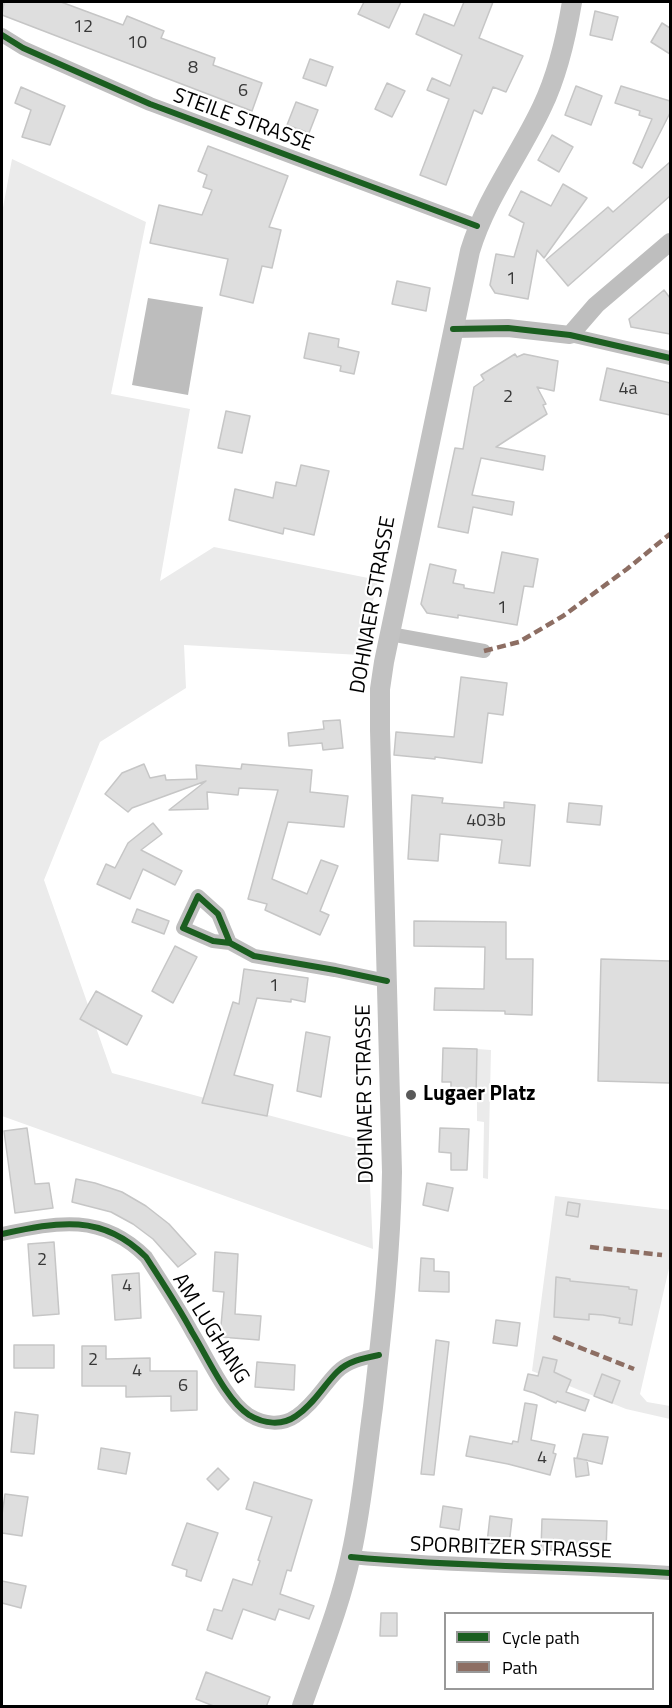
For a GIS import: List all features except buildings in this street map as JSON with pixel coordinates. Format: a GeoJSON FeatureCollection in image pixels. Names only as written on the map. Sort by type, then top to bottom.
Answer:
{"type":"FeatureCollection","features":[{"type":"Feature","properties":{"kind":"main road","name":"DOHNAER STRASSE"},"geometry":{"type":"LineString","coordinates":[[302,1707],[351,1557],[363,1488],[392,1220],[380,688],[470,250],[477,226],[543,106],[566,39],[572,2]]}},
{"type":"Feature","properties":{"kind":"street","name":"STEILE STRASSE"},"geometry":{"type":"LineString","coordinates":[[2,35],[23,48],[150,104],[477,226]]}},
{"type":"Feature","properties":{"kind":"street"},"geometry":{"type":"LineString","coordinates":[[570,335],[596,305],[670,242]]}},
{"type":"Feature","properties":{"kind":"street"},"geometry":{"type":"LineString","coordinates":[[453,328],[508,328],[570,335],[670,358]]}},
{"type":"Feature","properties":{"kind":"street"},"geometry":{"type":"LineString","coordinates":[[390,634],[484,651]]}},
{"type":"Feature","properties":{"kind":"street"},"geometry":{"type":"LineString","coordinates":[[230,943],[254,956],[387,981]]}},
{"type":"Feature","properties":{"kind":"street","name":"AM LUGHANG"},"geometry":{"type":"LineString","coordinates":[[2,1234],[20,1230],[88,1224],[103,1228],[134,1244],[146,1257],[216,1373],[239,1406],[258,1420],[272,1423],[286,1422],[317,1398],[337,1372],[359,1359],[379,1355]]}},
{"type":"Feature","properties":{"kind":"street","name":"SPORBITZER STRASSE"},"geometry":{"type":"LineString","coordinates":[[351,1557],[411,1563],[670,1573]]}},
{"type":"Feature","properties":{"kind":"shaded area"},"geometry":{"type":"Polygon","coordinates":[[[12,159],[146,222],[111,394],[190,409],[160,581],[214,547],[378,580],[360,655],[184,645],[186,688],[100,742],[44,880],[112,1073],[368,1142],[373,1249],[2,1116],[2,213],[12,159]]]}},
{"type":"Feature","properties":{"kind":"shaded area"},"geometry":{"type":"Polygon","coordinates":[[[148,298],[203,307],[188,395],[132,385],[148,298]]]}},
{"type":"Feature","properties":{"kind":"shaded area"},"geometry":{"type":"Polygon","coordinates":[[[477,1049],[491,1050],[488,1179],[483,1178],[484,1122],[477,1121],[477,1049]]]}},
{"type":"Feature","properties":{"kind":"shaded area"},"geometry":{"type":"Polygon","coordinates":[[[555,1196],[670,1210],[670,1264],[640,1394],[647,1402],[670,1406],[670,1419],[626,1409],[532,1371],[555,1196]]]}},
{"type":"Feature","properties":{"kind":"marked path"},"geometry":{"type":"LineString","coordinates":[[484,651],[519,642],[563,616],[670,534]]}},
{"type":"Feature","properties":{"kind":"marked path"},"geometry":{"type":"LineString","coordinates":[[590,1247],[662,1255]]}},
{"type":"Feature","properties":{"kind":"marked path"},"geometry":{"type":"LineString","coordinates":[[553,1337],[634,1369]]}},
{"type":"Feature","properties":{"kind":"cycle path"},"geometry":{"type":"LineString","coordinates":[[2,35],[23,48],[150,104],[477,226]]}},
{"type":"Feature","properties":{"kind":"cycle path"},"geometry":{"type":"LineString","coordinates":[[453,329],[508,328],[570,335],[670,358]]}},
{"type":"Feature","properties":{"kind":"cycle path"},"geometry":{"type":"LineString","coordinates":[[230,943],[213,941],[183,928],[198,896],[218,914],[230,943],[254,956],[387,981]]}},
{"type":"Feature","properties":{"kind":"cycle path"},"geometry":{"type":"LineString","coordinates":[[2,1234],[42,1226],[78,1224],[113,1233],[129,1243],[146,1257],[232,1399],[249,1415],[261,1420],[273,1423],[291,1419],[308,1406],[341,1368],[356,1360],[379,1355]]}},
{"type":"Feature","properties":{"kind":"cycle path"},"geometry":{"type":"LineString","coordinates":[[351,1557],[431,1563],[670,1573]]}},
{"type":"Feature","properties":{"kind":"place","name":"Lugaer Platz"},"geometry":{"type":"Point","coordinates":[411,1095]}}]}
